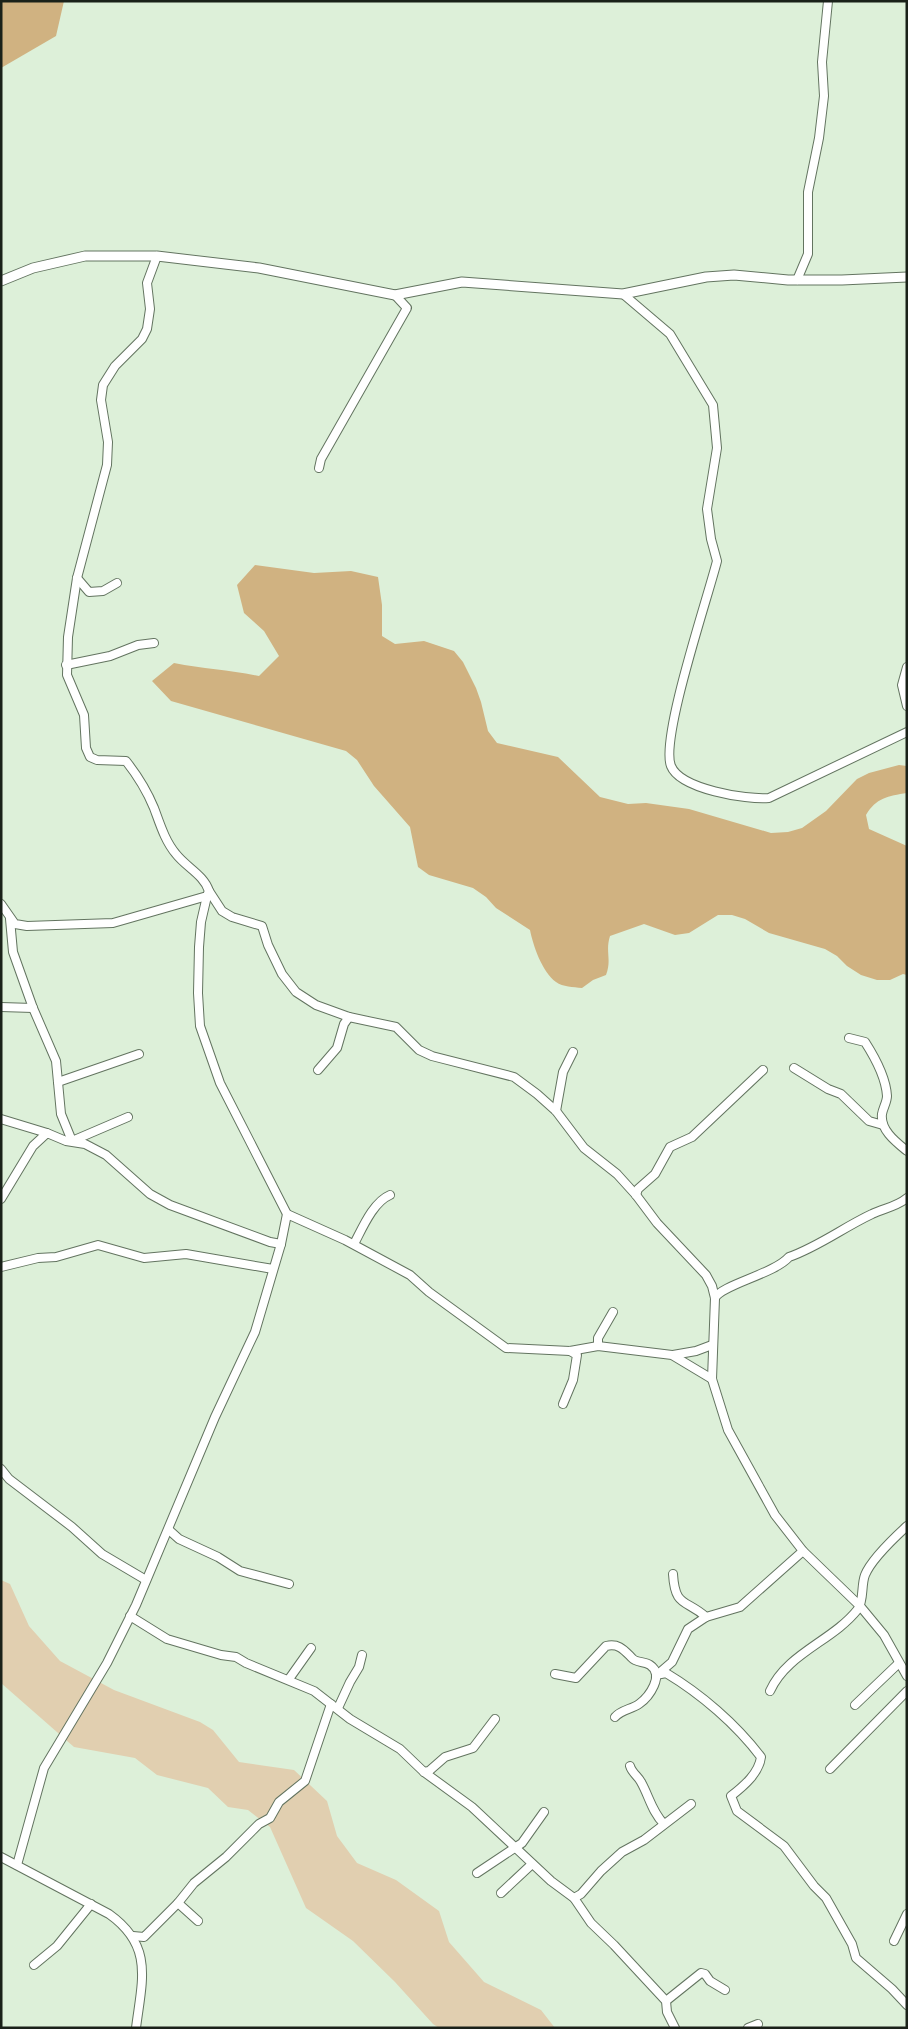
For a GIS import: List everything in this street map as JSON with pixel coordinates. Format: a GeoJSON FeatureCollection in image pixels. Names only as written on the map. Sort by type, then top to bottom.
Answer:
{"type":"FeatureCollection","features":[{"type":"Feature","properties":{"kind":"street"},"geometry":{"type":"LineString","coordinates":[[797,280],[808,254],[808,192],[819,138],[824,96],[822,62],[828,1]]}},
{"type":"Feature","properties":{"kind":"street"},"geometry":{"type":"LineString","coordinates":[[1,282],[33,268],[85,256],[157,256],[259,268],[395,295],[462,282],[623,294],[706,277],[734,275],[797,280],[907,277]]}},
{"type":"Feature","properties":{"kind":"street"},"geometry":{"type":"LineString","coordinates":[[17,1865],[44,1768],[107,1663],[130,1616],[169,1530],[215,1417],[255,1332],[282,1244],[287,1214],[220,1083],[200,1026],[198,993],[199,947],[201,922],[208,893],[207,884],[176,854],[167,841],[153,806],[136,774],[126,761],[97,760],[90,757],[86,748],[84,715],[67,675],[68,637],[77,578],[107,465],[108,442],[100,400],[103,385],[115,366],[142,339],[147,329],[150,309],[147,283],[157,256]]}},
{"type":"Feature","properties":{"kind":"street"},"geometry":{"type":"LineString","coordinates":[[623,294],[670,334],[713,405],[717,430],[717,448],[707,509],[711,539],[717,561],[675,713],[668,752],[674,773],[682,779],[722,793],[769,798],[907,732]]}},
{"type":"Feature","properties":{"kind":"street"},"geometry":{"type":"LineString","coordinates":[[319,468],[321,459],[407,308],[395,295]]}},
{"type":"Feature","properties":{"kind":"street"},"geometry":{"type":"LineString","coordinates":[[77,578],[89,592],[103,591],[117,583]]}},
{"type":"Feature","properties":{"kind":"street"},"geometry":{"type":"LineString","coordinates":[[66,665],[110,656],[138,645],[154,643]]}},
{"type":"Feature","properties":{"kind":"street"},"geometry":{"type":"LineString","coordinates":[[907,667],[902,685],[907,706]]}},
{"type":"Feature","properties":{"kind":"street"},"geometry":{"type":"LineString","coordinates":[[1,904],[15,924],[27,926],[113,923],[208,893]]}},
{"type":"Feature","properties":{"kind":"street"},"geometry":{"type":"LineString","coordinates":[[208,893],[222,910],[232,918],[262,926],[268,945],[282,974],[296,992],[316,1005],[349,1017],[396,1027],[419,1050],[432,1056],[514,1077],[556,1110],[584,1148],[617,1174],[636,1194],[657,1223],[706,1276],[712,1286],[715,1298],[716,1320],[712,1346],[712,1379],[728,1430],[775,1515],[803,1551],[860,1606],[884,1635],[907,1676]]}},
{"type":"Feature","properties":{"kind":"street"},"geometry":{"type":"LineString","coordinates":[[10,919],[13,952],[32,1008],[56,1061],[61,1114],[72,1141]]}},
{"type":"Feature","properties":{"kind":"street"},"geometry":{"type":"LineString","coordinates":[[1,1007],[32,1008]]}},
{"type":"Feature","properties":{"kind":"street"},"geometry":{"type":"LineString","coordinates":[[318,1070],[337,1048],[344,1024],[349,1017]]}},
{"type":"Feature","properties":{"kind":"street"},"geometry":{"type":"LineString","coordinates":[[849,1038],[865,1042],[876,1060],[887,1096],[882,1115],[883,1125],[893,1140],[907,1151]]}},
{"type":"Feature","properties":{"kind":"street"},"geometry":{"type":"LineString","coordinates":[[556,1110],[564,1072],[572,1052]]}},
{"type":"Feature","properties":{"kind":"street"},"geometry":{"type":"LineString","coordinates":[[58,1082],[139,1054]]}},
{"type":"Feature","properties":{"kind":"street"},"geometry":{"type":"LineString","coordinates":[[794,1068],[828,1089],[841,1094],[869,1121],[883,1125]]}},
{"type":"Feature","properties":{"kind":"street"},"geometry":{"type":"LineString","coordinates":[[636,1194],[638,1189],[655,1174],[670,1147],[692,1136],[764,1070]]}},
{"type":"Feature","properties":{"kind":"street"},"geometry":{"type":"LineString","coordinates":[[72,1141],[128,1117]]}},
{"type":"Feature","properties":{"kind":"street"},"geometry":{"type":"LineString","coordinates":[[1,1120],[85,1144],[106,1155],[150,1194],[170,1205],[270,1242],[282,1244]]}},
{"type":"Feature","properties":{"kind":"street"},"geometry":{"type":"LineString","coordinates":[[3,1194],[33,1146],[46,1133]]}},
{"type":"Feature","properties":{"kind":"street"},"geometry":{"type":"LineString","coordinates":[[354,1244],[372,1213],[390,1195]]}},
{"type":"Feature","properties":{"kind":"street"},"geometry":{"type":"LineString","coordinates":[[715,1298],[721,1292],[761,1275],[784,1263],[789,1257],[836,1235],[873,1214],[889,1209],[907,1198]]}},
{"type":"Feature","properties":{"kind":"street"},"geometry":{"type":"LineString","coordinates":[[287,1214],[354,1244],[410,1276],[506,1348],[570,1351],[598,1346],[672,1355],[712,1346]]}},
{"type":"Feature","properties":{"kind":"street"},"geometry":{"type":"LineString","coordinates":[[1,1267],[38,1258],[56,1257],[98,1245],[144,1258],[186,1254],[273,1269]]}},
{"type":"Feature","properties":{"kind":"street"},"geometry":{"type":"LineString","coordinates":[[598,1346],[598,1338],[613,1312]]}},
{"type":"Feature","properties":{"kind":"street"},"geometry":{"type":"LineString","coordinates":[[564,1404],[573,1380],[577,1355],[570,1351]]}},
{"type":"Feature","properties":{"kind":"street"},"geometry":{"type":"LineString","coordinates":[[672,1355],[712,1379]]}},
{"type":"Feature","properties":{"kind":"street"},"geometry":{"type":"LineString","coordinates":[[1,1469],[9,1479],[72,1527],[102,1554],[146,1580]]}},
{"type":"Feature","properties":{"kind":"street"},"geometry":{"type":"LineString","coordinates":[[770,1691],[776,1676],[814,1644],[843,1626],[860,1606],[865,1576],[870,1565],[907,1526]]}},
{"type":"Feature","properties":{"kind":"street"},"geometry":{"type":"LineString","coordinates":[[169,1530],[178,1539],[218,1557],[240,1571],[289,1584]]}},
{"type":"Feature","properties":{"kind":"street"},"geometry":{"type":"LineString","coordinates":[[656,1675],[672,1662],[688,1629],[706,1617],[740,1607],[803,1551]]}},
{"type":"Feature","properties":{"kind":"street"},"geometry":{"type":"LineString","coordinates":[[673,1574],[676,1594],[688,1607],[696,1608],[706,1617]]}},
{"type":"Feature","properties":{"kind":"street"},"geometry":{"type":"LineString","coordinates":[[130,1616],[167,1639],[221,1655],[236,1657],[246,1663],[289,1679],[314,1691],[350,1720],[400,1749],[424,1772],[472,1807],[532,1864],[574,1898],[591,1923],[666,2001],[667,2012],[675,2028]]}},
{"type":"Feature","properties":{"kind":"street"},"geometry":{"type":"LineString","coordinates":[[556,1674],[576,1678],[606,1646],[610,1645],[622,1648],[633,1660],[650,1665],[656,1675],[656,1683],[644,1700],[615,1717]]}},
{"type":"Feature","properties":{"kind":"street"},"geometry":{"type":"LineString","coordinates":[[289,1679],[311,1648]]}},
{"type":"Feature","properties":{"kind":"street"},"geometry":{"type":"LineString","coordinates":[[133,1936],[144,1937],[178,1904],[194,1883],[226,1857],[259,1824],[270,1818],[278,1802],[305,1781],[335,1706],[359,1667],[362,1655]]}},
{"type":"Feature","properties":{"kind":"street"},"geometry":{"type":"LineString","coordinates":[[855,1705],[899,1662]]}},
{"type":"Feature","properties":{"kind":"street"},"geometry":{"type":"LineString","coordinates":[[656,1675],[666,1673],[684,1684],[727,1720],[761,1756],[760,1765],[745,1785],[731,1796],[737,1811],[784,1846],[814,1886],[826,1898],[852,1944],[856,1958],[892,1988],[907,2005]]}},
{"type":"Feature","properties":{"kind":"street"},"geometry":{"type":"LineString","coordinates":[[830,1769],[907,1691]]}},
{"type":"Feature","properties":{"kind":"street"},"geometry":{"type":"LineString","coordinates":[[424,1772],[432,1768],[441,1759],[473,1748],[495,1719]]}},
{"type":"Feature","properties":{"kind":"street"},"geometry":{"type":"LineString","coordinates":[[630,1766],[632,1772],[640,1780],[650,1803],[664,1824]]}},
{"type":"Feature","properties":{"kind":"street"},"geometry":{"type":"LineString","coordinates":[[574,1898],[581,1894],[601,1871],[622,1852],[644,1840],[691,1804]]}},
{"type":"Feature","properties":{"kind":"street"},"geometry":{"type":"LineString","coordinates":[[477,1874],[522,1843],[544,1812]]}},
{"type":"Feature","properties":{"kind":"street"},"geometry":{"type":"LineString","coordinates":[[1,1857],[91,1904],[124,1924],[133,1936],[139,1951],[142,1976],[136,2028]]}},
{"type":"Feature","properties":{"kind":"street"},"geometry":{"type":"LineString","coordinates":[[502,1892],[532,1864]]}},
{"type":"Feature","properties":{"kind":"street"},"geometry":{"type":"LineString","coordinates":[[34,1965],[57,1946],[91,1904]]}},
{"type":"Feature","properties":{"kind":"street"},"geometry":{"type":"LineString","coordinates":[[178,1904],[198,1921]]}},
{"type":"Feature","properties":{"kind":"street"},"geometry":{"type":"LineString","coordinates":[[894,1941],[907,1914]]}},
{"type":"Feature","properties":{"kind":"street"},"geometry":{"type":"LineString","coordinates":[[666,2001],[701,1973],[725,1990]]}},
{"type":"Feature","properties":{"kind":"street"},"geometry":{"type":"LineString","coordinates":[[748,2028],[758,2024]]}},
{"type":"Feature","properties":{"kind":"shaded area"},"geometry":{"type":"Polygon","coordinates":[[[1,1],[64,1],[56,36],[1,68],[1,1]]]}},
{"type":"Feature","properties":{"kind":"shaded area"},"geometry":{"type":"Polygon","coordinates":[[[255,565],[314,573],[351,571],[378,577],[382,605],[382,636],[395,644],[424,641],[454,651],[463,662],[476,688],[488,731],[497,743],[558,757],[600,797],[628,804],[646,803],[689,809],[771,833],[788,832],[802,828],[826,811],[857,779],[869,773],[899,765],[907,766],[907,793],[894,795],[878,801],[866,815],[869,829],[907,846],[907,975],[903,974],[890,980],[877,980],[861,975],[825,949],[769,933],[745,919],[732,915],[718,915],[689,933],[675,935],[644,924],[610,936],[606,975],[593,980],[582,988],[559,984],[551,978],[542,965],[530,930],[496,908],[486,897],[473,888],[429,875],[418,867],[410,827],[374,786],[357,760],[346,751],[171,701],[152,681],[174,663],[259,676],[279,656],[264,631],[244,613],[237,585],[255,565]]]}},
{"type":"Feature","properties":{"kind":"shaded area"},"geometry":{"type":"Polygon","coordinates":[[[1,1580],[10,1584],[29,1626],[60,1661],[114,1690],[200,1722],[213,1730],[239,1762],[294,1770],[327,1801],[337,1836],[357,1863],[396,1880],[439,1911],[449,1942],[484,1982],[541,2010],[555,2028],[439,2028],[353,1941],[306,1908],[270,1827],[248,1810],[228,1807],[208,1788],[157,1775],[135,1758],[74,1747],[1,1683],[1,1580]]]}}]}
